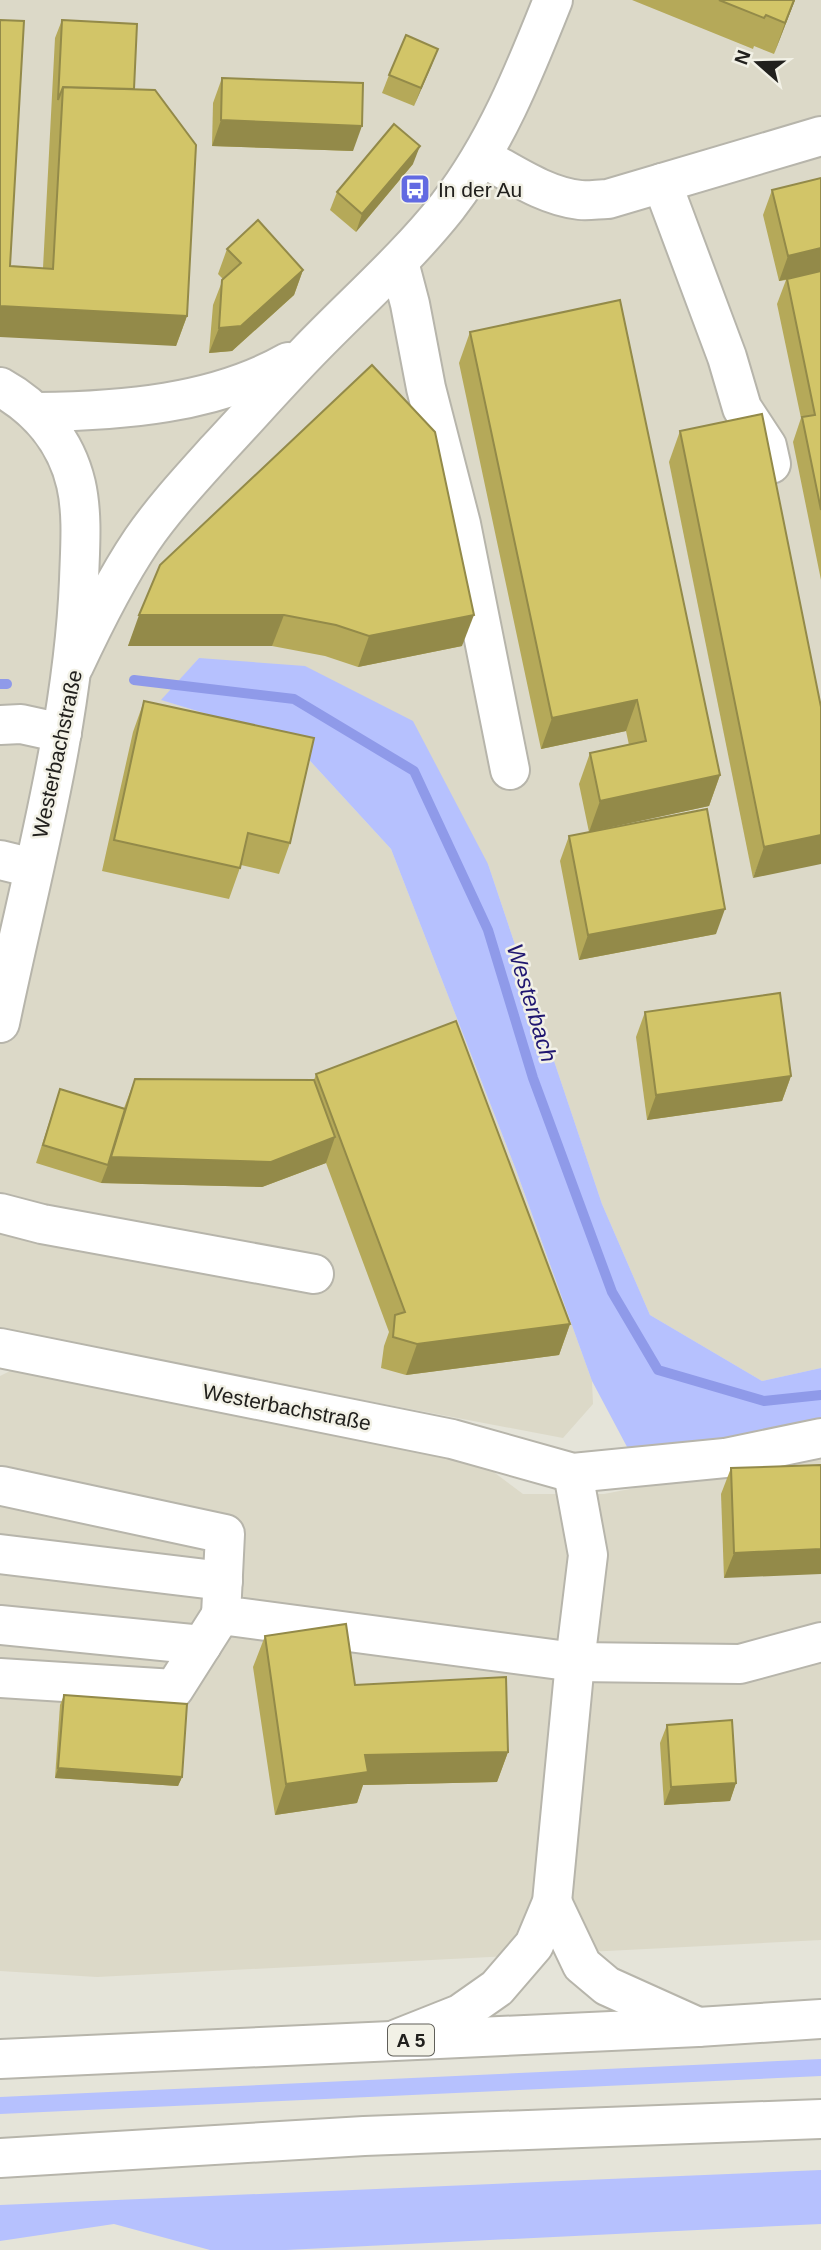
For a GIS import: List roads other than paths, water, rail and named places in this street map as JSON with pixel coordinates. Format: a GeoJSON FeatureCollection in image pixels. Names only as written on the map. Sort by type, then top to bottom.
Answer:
{"type":"FeatureCollection","features":[{"type":"Feature","properties":{"kind":"main road","name":"Westerbachstraße"},"geometry":{"type":"LineString","coordinates":[[0,1023],[17,864],[62,733],[73,668],[100,611],[144,538],[206,462],[309,351],[398,262],[446,208],[482,157],[519,84],[553,0]]}},
{"type":"Feature","properties":{"kind":"main road"},"geometry":{"type":"LineString","coordinates":[[482,157],[534,185],[557,195],[582,201],[608,199],[821,136]]}},
{"type":"Feature","properties":{"kind":"main road"},"geometry":{"type":"LineString","coordinates":[[662,183],[727,357],[742,408],[767,446],[778,499]]}},
{"type":"Feature","properties":{"kind":"main road"},"geometry":{"type":"LineString","coordinates":[[398,262],[410,304],[426,388],[461,524],[510,770]]}},
{"type":"Feature","properties":{"kind":"main road","name":"Westerbachstraße"},"geometry":{"type":"LineString","coordinates":[[37,412],[118,408],[225,390],[277,369],[309,351]]}},
{"type":"Feature","properties":{"kind":"main road"},"geometry":{"type":"LineString","coordinates":[[0,387],[37,412],[56,436],[76,485],[80,515],[73,668]]}},
{"type":"Feature","properties":{"kind":"main road"},"geometry":{"type":"LineString","coordinates":[[0,725],[21,724],[62,733]]}},
{"type":"Feature","properties":{"kind":"main road"},"geometry":{"type":"LineString","coordinates":[[0,1213],[42,1224],[314,1275]]}},
{"type":"Feature","properties":{"kind":"main road","name":"Westerbachstraße"},"geometry":{"type":"LineString","coordinates":[[0,1348],[452,1439],[573,1473],[725,1458],[821,1438]]}},
{"type":"Feature","properties":{"kind":"main road"},"geometry":{"type":"LineString","coordinates":[[394,2040],[460,2014],[498,1988],[534,1945],[552,1902],[588,1555],[573,1473]]}},
{"type":"Feature","properties":{"kind":"main road"},"geometry":{"type":"LineString","coordinates":[[0,1678],[174,1689],[215,1614],[225,1534],[2,1486]]}},
{"type":"Feature","properties":{"kind":"main road"},"geometry":{"type":"LineString","coordinates":[[0,1554],[215,1614],[575,1662],[740,1664],[821,1642]]}},
{"type":"Feature","properties":{"kind":"main road"},"geometry":{"type":"LineString","coordinates":[[0,1625],[215,1614]]}},
{"type":"Feature","properties":{"kind":"main road"},"geometry":{"type":"LineString","coordinates":[[552,1902],[582,1965],[607,1986],[698,2028]]}},
{"type":"Feature","properties":{"kind":"main road","name":"A 5"},"geometry":{"type":"LineString","coordinates":[[0,2059],[698,2028],[821,2019]]}},
{"type":"Feature","properties":{"kind":"main road"},"geometry":{"type":"LineString","coordinates":[[0,2158],[364,2136],[821,2119]]}},
{"type":"Feature","properties":{"kind":"waterway","name":"Westerbach"},"geometry":{"type":"LineString","coordinates":[[134,680],[294,699],[414,771],[488,930],[533,1078],[612,1292],[658,1370],[764,1401],[821,1395]]}},
{"type":"Feature","properties":{"kind":"waterway","name":"Westerbach"},"geometry":{"type":"LineString","coordinates":[[0,684],[7,684]]}},
{"type":"Feature","properties":{"kind":"place","name":"In der Au"},"geometry":{"type":"Point","coordinates":[415,189]}}]}
